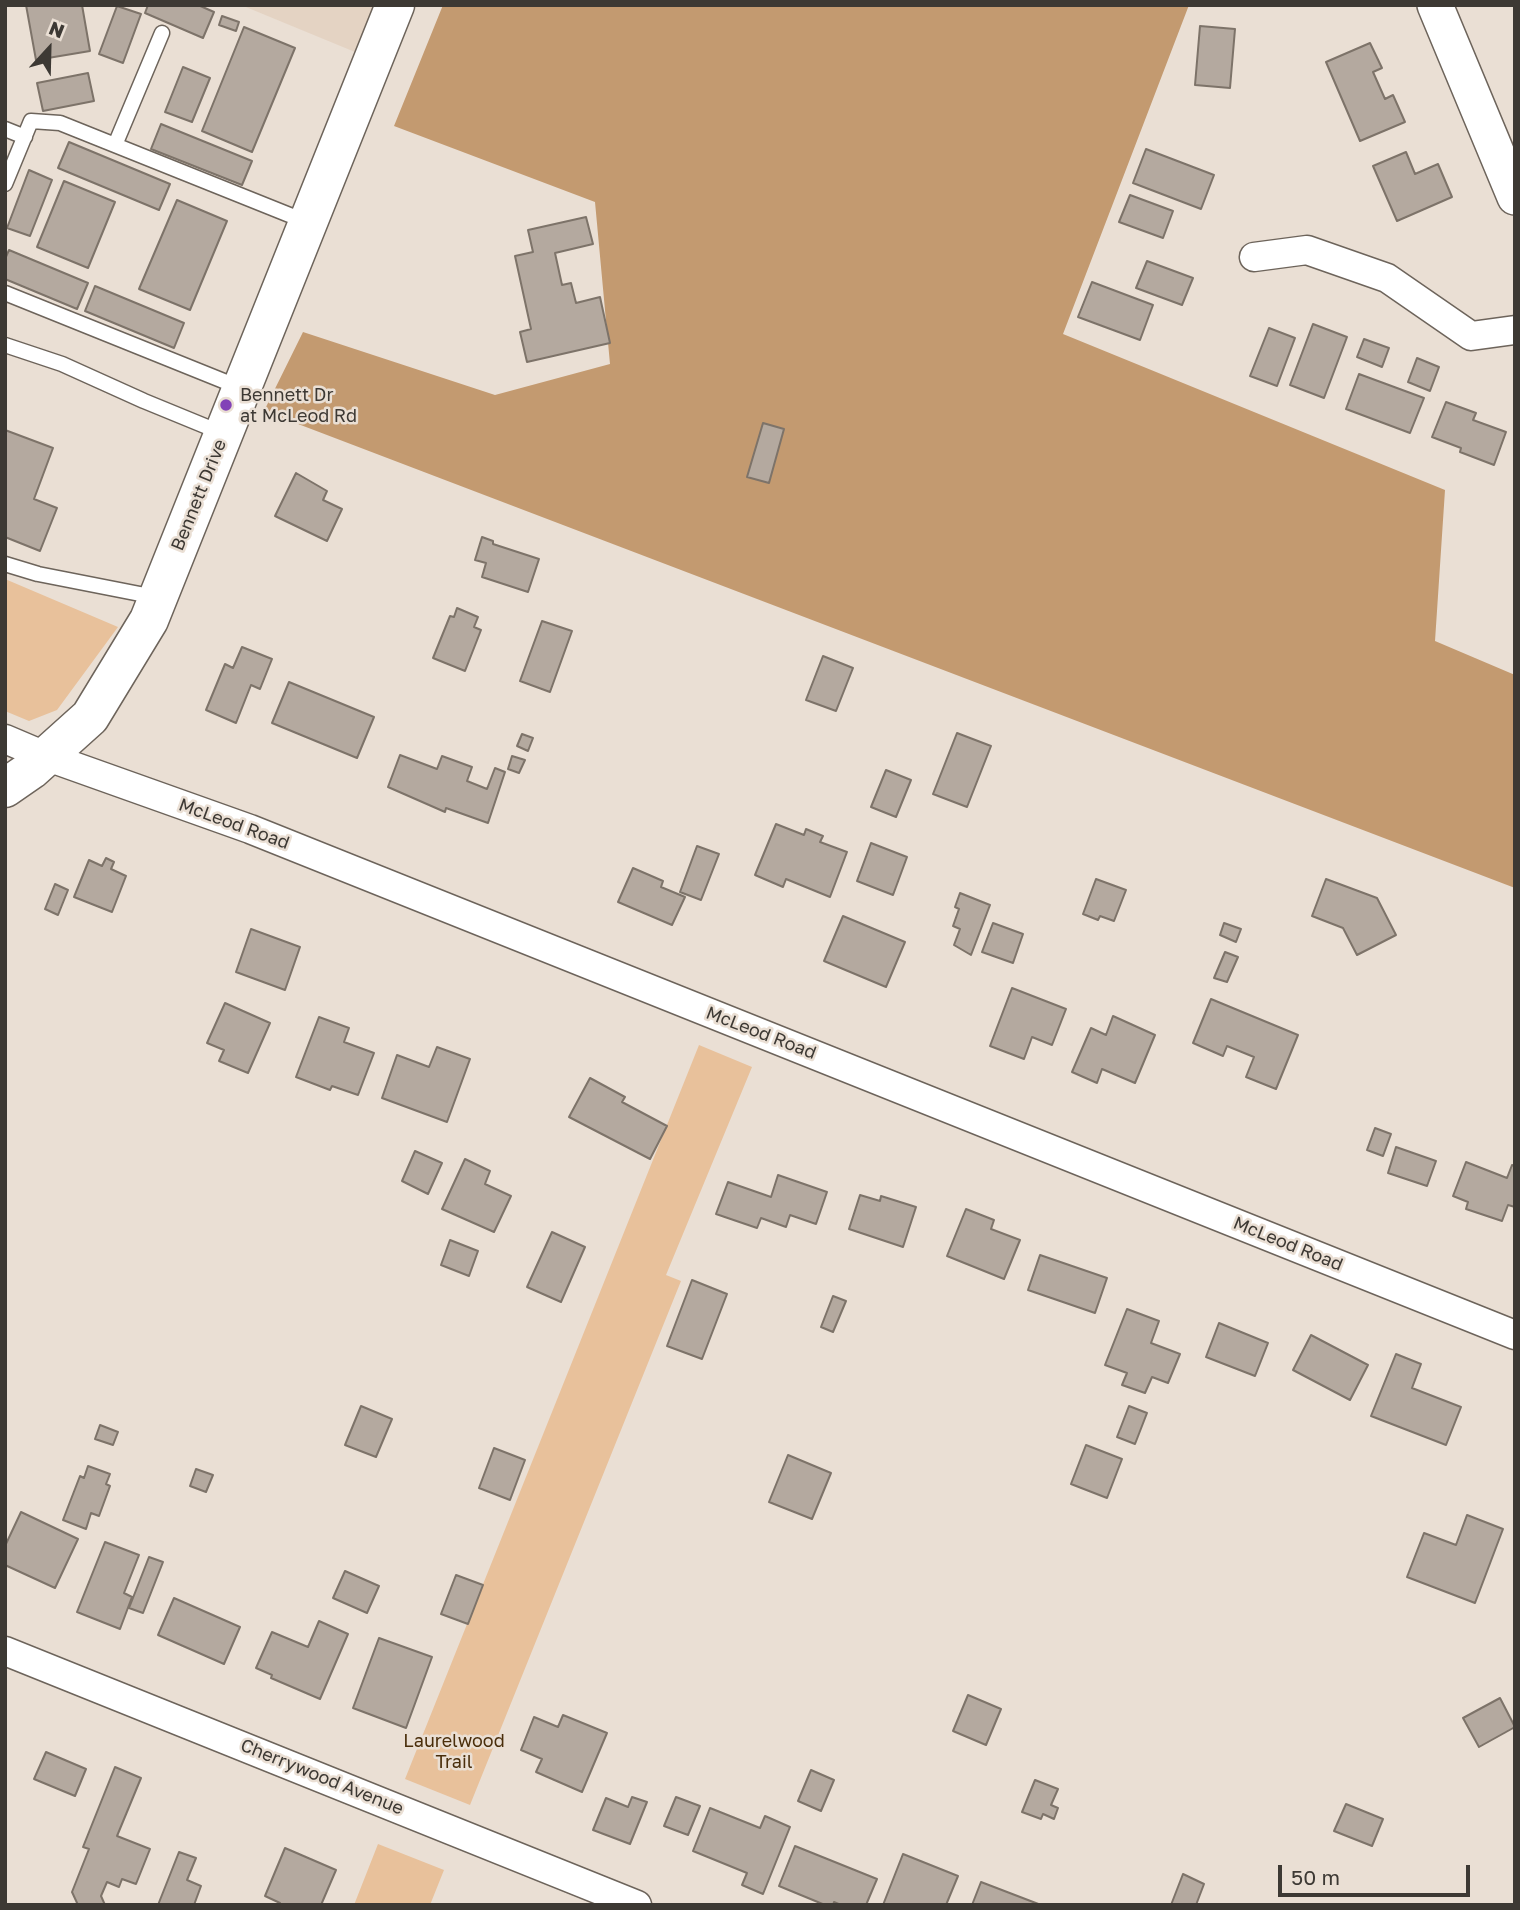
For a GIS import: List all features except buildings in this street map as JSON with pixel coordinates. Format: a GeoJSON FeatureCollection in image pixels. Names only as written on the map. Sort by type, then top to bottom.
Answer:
{"type":"FeatureCollection","features":[{"type":"Feature","properties":{"kind":"main road","name":"Bennett Drive"},"geometry":{"type":"LineString","coordinates":[[5,788],[31,770],[90,717],[149,620],[395,5]]}},
{"type":"Feature","properties":{"kind":"street"},"geometry":{"type":"LineString","coordinates":[[1435,5],[1515,197]]}},
{"type":"Feature","properties":{"kind":"street"},"geometry":{"type":"LineString","coordinates":[[1254,257],[1307,250],[1387,278],[1471,336],[1515,330]]}},
{"type":"Feature","properties":{"kind":"street","name":"McLeod Road"},"geometry":{"type":"LineString","coordinates":[[5,739],[262,834],[1515,1335]]}},
{"type":"Feature","properties":{"kind":"street","name":"Cherrywood Avenue"},"geometry":{"type":"LineString","coordinates":[[5,1651],[637,1905]]}},
{"type":"Feature","properties":{"kind":"lane"},"geometry":{"type":"LineString","coordinates":[[115,145],[162,33]]}},
{"type":"Feature","properties":{"kind":"lane"},"geometry":{"type":"LineString","coordinates":[[5,184],[31,121],[60,123],[309,223]]}},
{"type":"Feature","properties":{"kind":"lane"},"geometry":{"type":"LineString","coordinates":[[5,129],[25,136]]}},
{"type":"Feature","properties":{"kind":"lane"},"geometry":{"type":"LineString","coordinates":[[5,293],[241,388]]}},
{"type":"Feature","properties":{"kind":"lane"},"geometry":{"type":"LineString","coordinates":[[5,345],[62,364],[224,433]]}},
{"type":"Feature","properties":{"kind":"lane"},"geometry":{"type":"LineString","coordinates":[[5,564],[38,574],[140,594],[157,600]]}},
{"type":"Feature","properties":{"kind":"shaded area"},"geometry":{"type":"Polygon","coordinates":[[[241,5],[374,5],[355,52],[241,5]]]}},
{"type":"Feature","properties":{"kind":"shaded area"},"geometry":{"type":"Polygon","coordinates":[[[443,5],[1189,5],[1063,334],[1445,490],[1435,641],[1515,675],[1515,888],[264,411],[303,332],[495,395],[610,364],[595,202],[394,126],[443,5]]]}},
{"type":"Feature","properties":{"kind":"green space"},"geometry":{"type":"Polygon","coordinates":[[[5,579],[118,627],[57,710],[29,721],[5,711],[5,579]]]}},
{"type":"Feature","properties":{"kind":"green space","name":"Laurelwood Trail"},"geometry":{"type":"Polygon","coordinates":[[[699,1045],[752,1067],[666,1275],[681,1281],[470,1805],[405,1779],[699,1045]]]}},
{"type":"Feature","properties":{"kind":"green space"},"geometry":{"type":"Polygon","coordinates":[[[378,1844],[444,1870],[430,1905],[354,1905],[378,1844]]]}},
{"type":"Feature","properties":{"kind":"place","name":"Bennett Dr at McLeod Rd"},"geometry":{"type":"Point","coordinates":[226,405]}}]}
